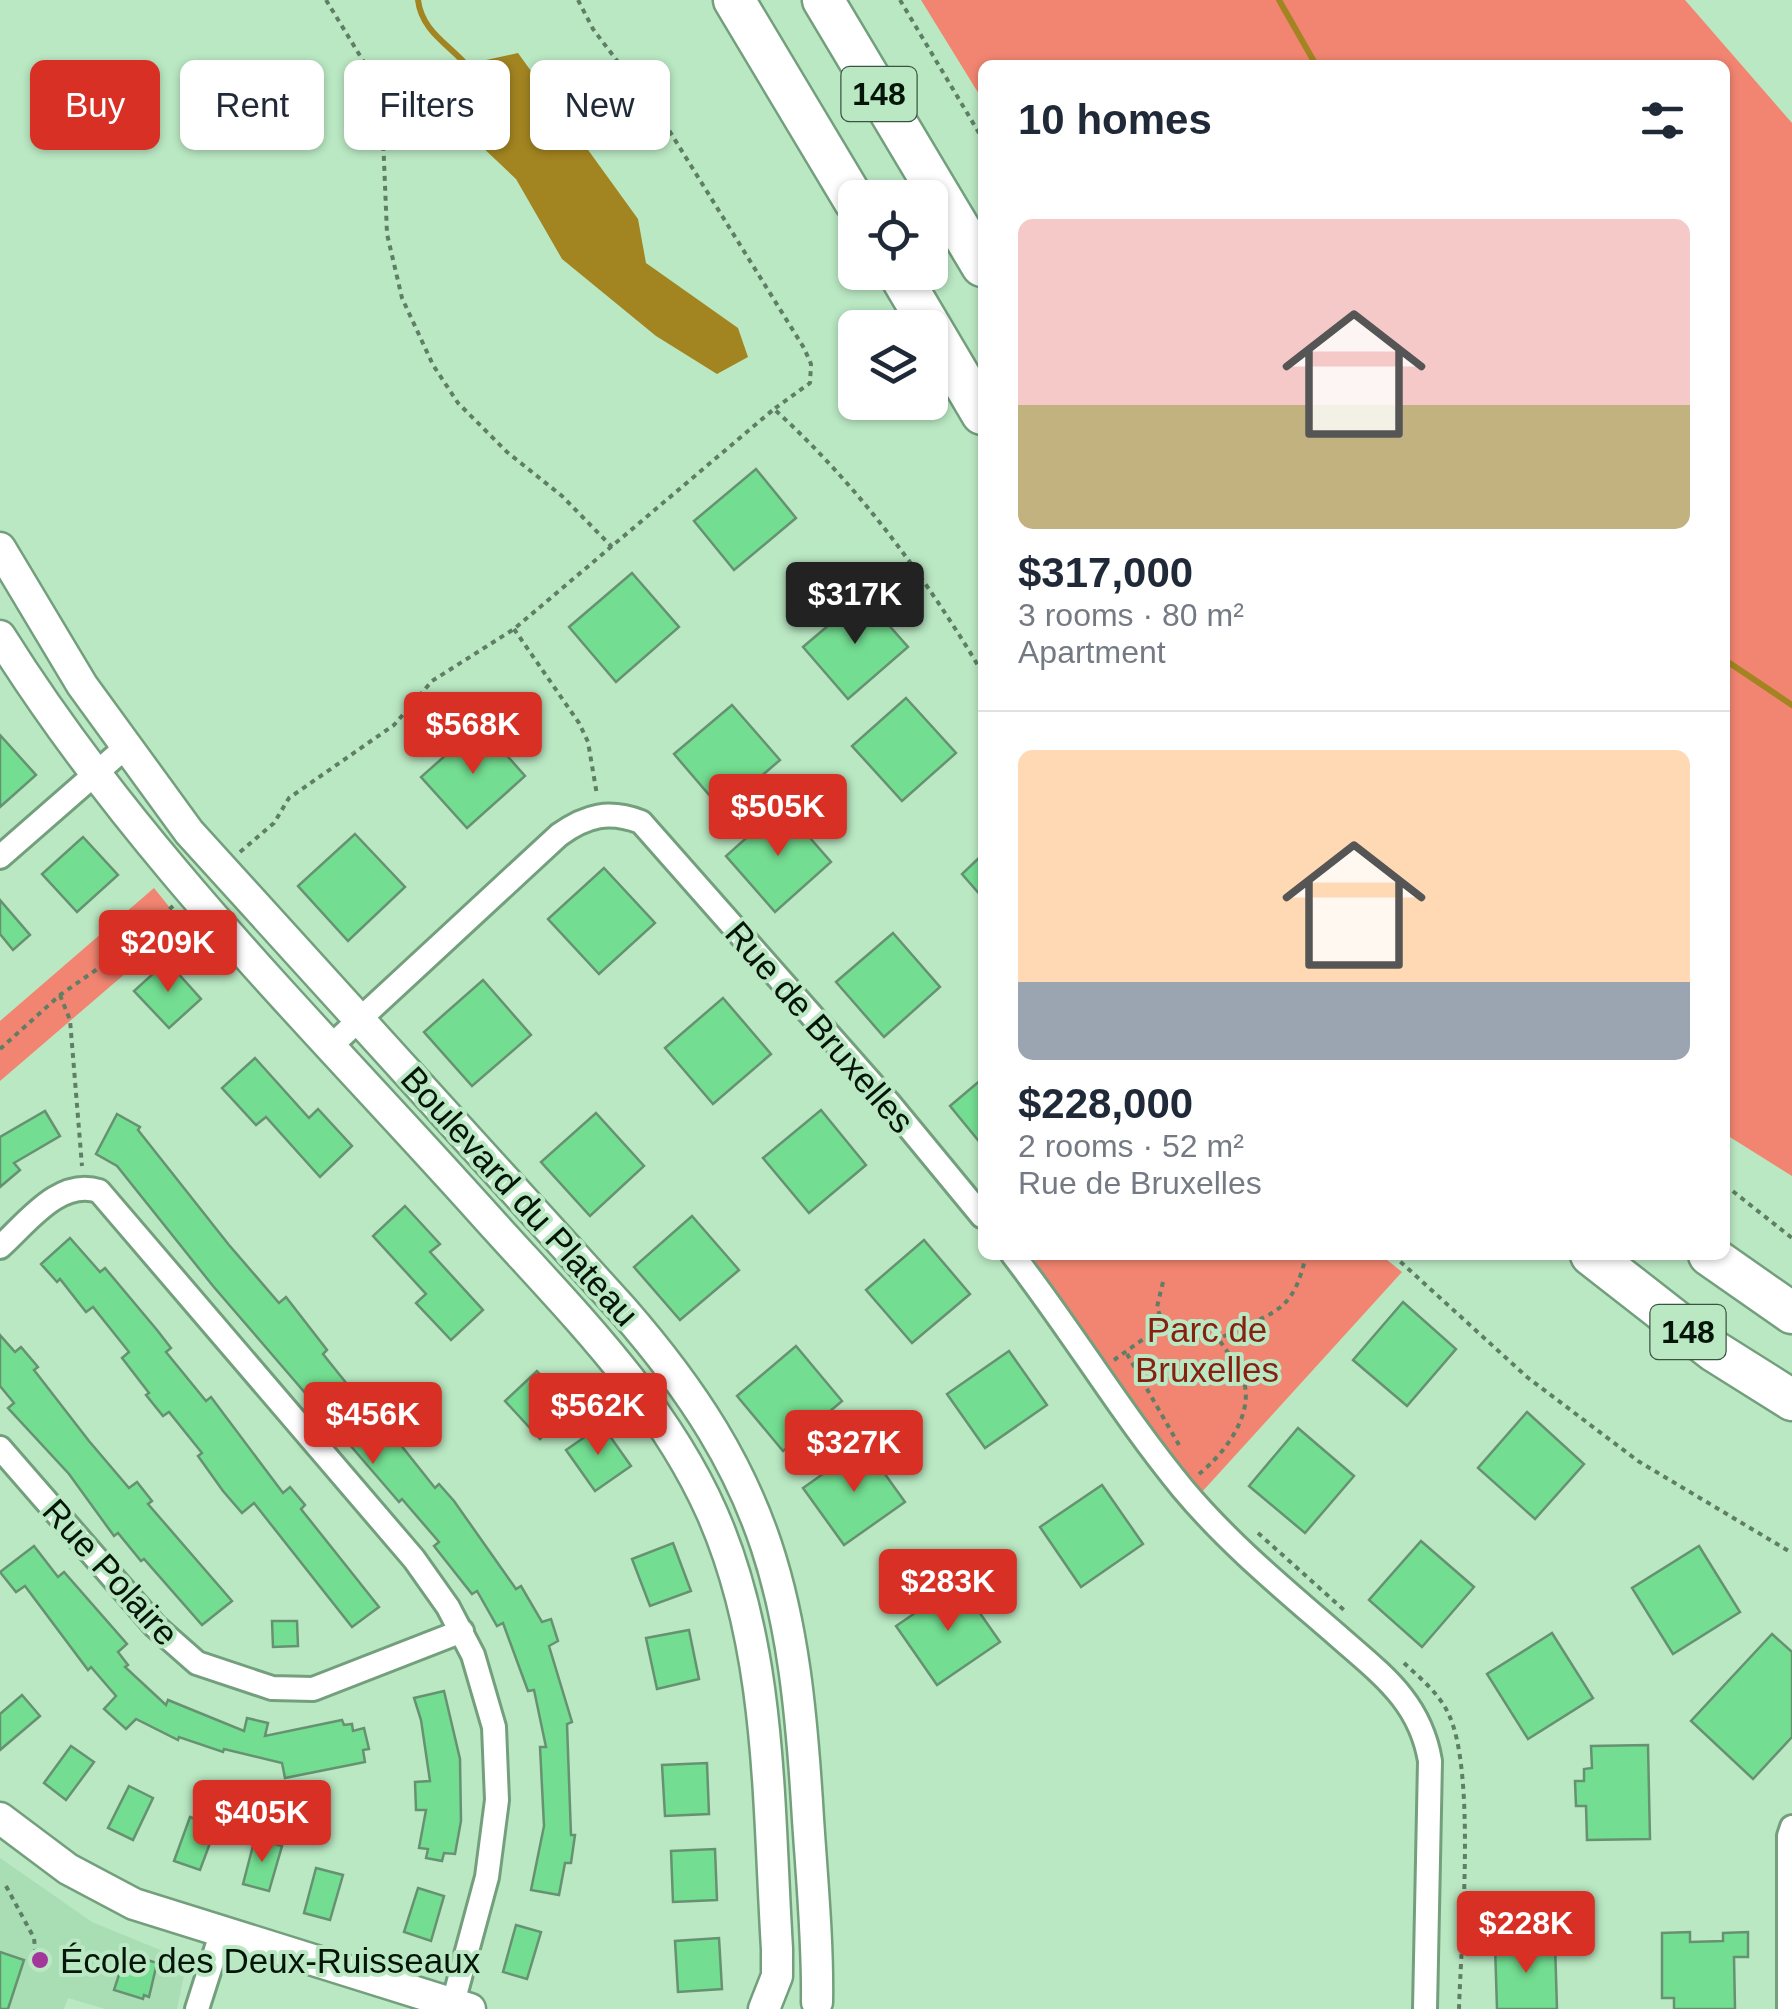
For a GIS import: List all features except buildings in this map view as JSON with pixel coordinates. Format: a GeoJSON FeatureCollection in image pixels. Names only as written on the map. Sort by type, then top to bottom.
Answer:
{"type":"FeatureCollection","features":[{"type":"Feature","properties":{"kind":"highway","name":"148"},"geometry":{"type":"LineString","coordinates":[[734,0],[842,180]]}},
{"type":"Feature","properties":{"kind":"highway","name":"148"},"geometry":{"type":"LineString","coordinates":[[823,0],[920,180]]}},
{"type":"Feature","properties":{"kind":"highway","name":"148"},"geometry":{"type":"LineString","coordinates":[[948,221],[978,261]]}},
{"type":"Feature","properties":{"kind":"highway"},"geometry":{"type":"LineString","coordinates":[[909,290],[978,407]]}},
{"type":"Feature","properties":{"kind":"highway","name":"148"},"geometry":{"type":"LineString","coordinates":[[1598,1260],[1714,1351],[1792,1400]]}},
{"type":"Feature","properties":{"kind":"highway","name":"148"},"geometry":{"type":"LineString","coordinates":[[1716,1260],[1792,1313]]}},
{"type":"Feature","properties":{"kind":"main road","name":"Boulevard du Plateau"},"geometry":{"type":"LineString","coordinates":[[0,548],[47,631],[126,747],[219,867],[361,1018],[654,1346],[718,1434],[740,1475],[771,1554],[798,1670],[824,2006]]}},
{"type":"Feature","properties":{"kind":"main road","name":"Boulevard du Plateau"},"geometry":{"type":"LineString","coordinates":[[0,636],[94,772],[172,872],[332,1044],[628,1377],[676,1444],[712,1514],[739,1590],[760,1698],[777,1962],[767,2009]]}},
{"type":"Feature","properties":{"kind":"main road"},"geometry":{"type":"LineString","coordinates":[[0,1818],[101,1889],[221,1934],[462,2006]]}},
{"type":"Feature","properties":{"kind":"main road"},"geometry":{"type":"LineString","coordinates":[[767,2009],[792,2000],[824,2006]]}},
{"type":"Feature","properties":{"kind":"street"},"geometry":{"type":"LineString","coordinates":[[0,857],[126,747]]}},
{"type":"Feature","properties":{"kind":"street"},"geometry":{"type":"LineString","coordinates":[[332,1044],[559,835],[580,820],[600,814]]}},
{"type":"Feature","properties":{"kind":"street","name":"Rue de Bruxelles"},"geometry":{"type":"LineString","coordinates":[[600,814],[621,815],[641,822],[888,1102],[978,1211]]}},
{"type":"Feature","properties":{"kind":"street"},"geometry":{"type":"LineString","coordinates":[[0,1247],[64,1191],[84,1186],[99,1191],[414,1559],[462,1630],[481,1677],[494,1726],[497,1800],[487,1877],[462,2006]]}},
{"type":"Feature","properties":{"kind":"street"},"geometry":{"type":"LineString","coordinates":[[1017,1260],[1182,1487],[1250,1560],[1383,1676],[1418,1718],[1426,1733],[1430,1761],[1425,2009]]}},
{"type":"Feature","properties":{"kind":"street","name":"Rue Polaire"},"geometry":{"type":"LineString","coordinates":[[0,1448],[155,1626],[197,1663],[272,1688],[314,1690],[462,1630]]}},
{"type":"Feature","properties":{"kind":"street"},"geometry":{"type":"LineString","coordinates":[[1789,2009],[1792,1827]]}},
{"type":"Feature","properties":{"kind":"street"},"geometry":{"type":"LineString","coordinates":[[197,2009],[221,1934]]}},
{"type":"Feature","properties":{"kind":"path"},"geometry":{"type":"LineString","coordinates":[[326,0],[370,72],[382,112],[386,234],[402,298],[433,364],[458,403],[507,452],[562,496],[612,548]]}},
{"type":"Feature","properties":{"kind":"path"},"geometry":{"type":"LineString","coordinates":[[231,858],[274,823],[289,798],[394,725],[432,681],[514,629],[774,409],[810,383],[811,364],[804,348],[668,126],[594,29],[578,0]]}},
{"type":"Feature","properties":{"kind":"path"},"geometry":{"type":"LineString","coordinates":[[900,0],[978,131]]}},
{"type":"Feature","properties":{"kind":"path"},"geometry":{"type":"LineString","coordinates":[[774,409],[909,557],[978,666]]}},
{"type":"Feature","properties":{"kind":"path"},"geometry":{"type":"LineString","coordinates":[[514,629],[584,732],[600,814]]}},
{"type":"Feature","properties":{"kind":"path"},"geometry":{"type":"LineString","coordinates":[[0,1049],[60,995],[126,949],[177,903]]}},
{"type":"Feature","properties":{"kind":"path"},"geometry":{"type":"LineString","coordinates":[[60,995],[70,1020],[84,1186]]}},
{"type":"Feature","properties":{"kind":"path"},"geometry":{"type":"LineString","coordinates":[[1730,1189],[1792,1238]]}},
{"type":"Feature","properties":{"kind":"path"},"geometry":{"type":"LineString","coordinates":[[1164,1282],[1158,1308],[1163,1325],[1194,1342],[1220,1341],[1280,1310],[1300,1280],[1305,1260]]}},
{"type":"Feature","properties":{"kind":"path"},"geometry":{"type":"LineString","coordinates":[[1398,1260],[1527,1377],[1638,1461],[1792,1553]]}},
{"type":"Feature","properties":{"kind":"path"},"geometry":{"type":"LineString","coordinates":[[1112,1362],[1163,1325]]}},
{"type":"Feature","properties":{"kind":"path"},"geometry":{"type":"LineString","coordinates":[[1182,1487],[1222,1456],[1246,1394],[1242,1376],[1220,1341]]}},
{"type":"Feature","properties":{"kind":"path"},"geometry":{"type":"LineString","coordinates":[[6,1886],[34,1938],[36,1959]]}},
{"type":"Feature","properties":{"kind":"shaded area"},"geometry":{"type":"Polygon","coordinates":[[[518,53],[530,70],[530,150],[588,150],[638,219],[646,263],[738,328],[748,357],[717,374],[656,336],[562,259],[516,179],[485,150],[510,150],[510,60],[486,60],[518,53]]]}},
{"type":"Feature","properties":{"kind":"shaded area"},"geometry":{"type":"Polygon","coordinates":[[[0,1858],[92,1922],[187,1961],[177,2009],[105,2009],[68,1998],[64,2009],[0,2009],[0,1858]]]}},
{"type":"Feature","properties":{"kind":"green space"},"geometry":{"type":"Polygon","coordinates":[[[921,0],[1685,0],[1792,123],[1792,1176],[1730,1137],[1730,60],[978,60],[978,93],[921,0]]]}},
{"type":"Feature","properties":{"kind":"green space"},"geometry":{"type":"Polygon","coordinates":[[[154,888],[183,924],[0,1081],[0,1021],[154,888]]]}},
{"type":"Feature","properties":{"kind":"green space","name":"Parc de Bruxelles"},"geometry":{"type":"Polygon","coordinates":[[[1034,1260],[1387,1260],[1402,1272],[1201,1493],[1136,1410],[1034,1260]]]}},
{"type":"Feature","properties":{"kind":"waterway"},"geometry":{"type":"LineString","coordinates":[[418,0],[431,30],[461,60]]}},
{"type":"Feature","properties":{"kind":"waterway"},"geometry":{"type":"LineString","coordinates":[[1279,0],[1313,60]]}},
{"type":"Feature","properties":{"kind":"waterway"},"geometry":{"type":"LineString","coordinates":[[1730,663],[1792,705]]}},
{"type":"Feature","properties":{"kind":"place","name":"École des Deux-Ruisseaux"},"geometry":{"type":"Point","coordinates":[40,1960]}}]}
